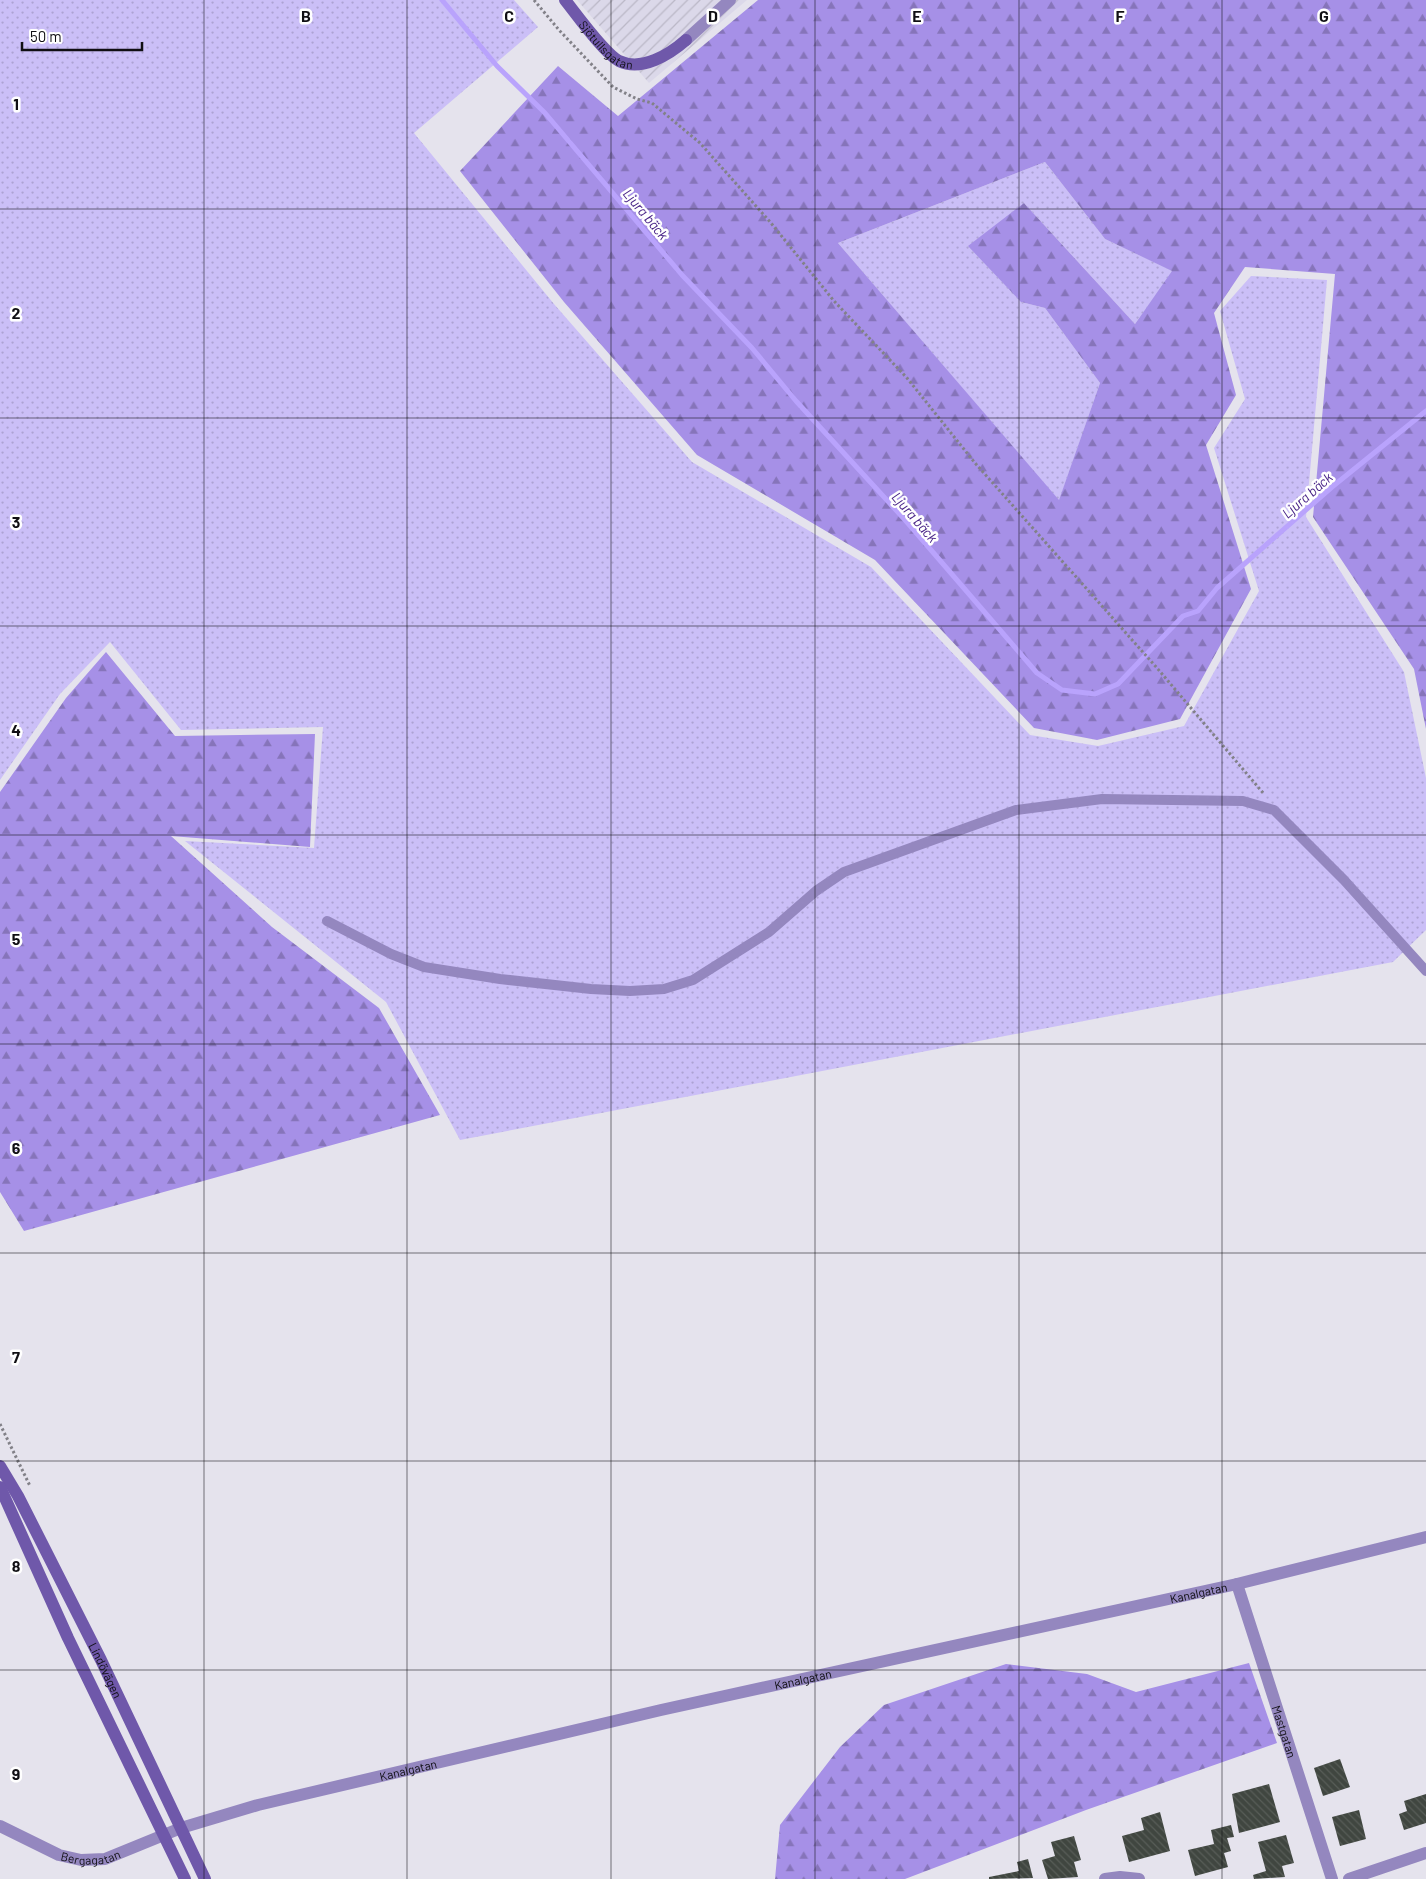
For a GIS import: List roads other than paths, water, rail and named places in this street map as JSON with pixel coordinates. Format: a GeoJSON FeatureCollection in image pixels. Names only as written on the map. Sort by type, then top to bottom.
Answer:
{"type":"FeatureCollection","features":[{"type":"Feature","properties":{"kind":"main road","name":"Sjötullsgatan"},"geometry":{"type":"LineString","coordinates":[[565,0],[619,61],[638,64],[646,62],[670,54],[686,40]]}},
{"type":"Feature","properties":{"kind":"main road","name":"Lindövägen"},"geometry":{"type":"LineString","coordinates":[[0,1466],[18,1496],[96,1652],[205,1879]]}},
{"type":"Feature","properties":{"kind":"main road","name":"Lindövägen"},"geometry":{"type":"LineString","coordinates":[[0,1487],[68,1638],[185,1879]]}},
{"type":"Feature","properties":{"kind":"street"},"geometry":{"type":"LineString","coordinates":[[686,40],[730,0]]}},
{"type":"Feature","properties":{"kind":"street","name":"Kanalgatan"},"geometry":{"type":"LineString","coordinates":[[181,1828],[258,1805],[661,1710],[1237,1584],[1426,1537]]}},
{"type":"Feature","properties":{"kind":"street","name":"Mastgatan"},"geometry":{"type":"LineString","coordinates":[[1237,1584],[1332,1879]]}},
{"type":"Feature","properties":{"kind":"street","name":"Bergagatan"},"geometry":{"type":"LineString","coordinates":[[0,1826],[59,1854],[81,1860],[106,1859],[181,1828]]}},
{"type":"Feature","properties":{"kind":"street"},"geometry":{"type":"LineString","coordinates":[[1349,1879],[1426,1853]]}},
{"type":"Feature","properties":{"kind":"street"},"geometry":{"type":"LineString","coordinates":[[1104,1879],[1120,1877],[1139,1879]]}},
{"type":"Feature","properties":{"kind":"lane"},"geometry":{"type":"LineString","coordinates":[[327,921],[391,954],[424,967],[500,979],[591,989],[630,991],[664,989],[692,980],[769,932],[816,891],[844,872],[1016,810],[1102,799],[1243,801],[1274,810],[1344,880],[1426,971]]}},
{"type":"Feature","properties":{"kind":"waterway","name":"Ljura bäck"},"geometry":{"type":"LineString","coordinates":[[442,0],[497,66],[545,113],[682,275],[752,348],[796,401],[906,521],[1037,673],[1062,690],[1095,694],[1118,684],[1183,616],[1198,611],[1217,588],[1332,487],[1426,411]]}}]}
